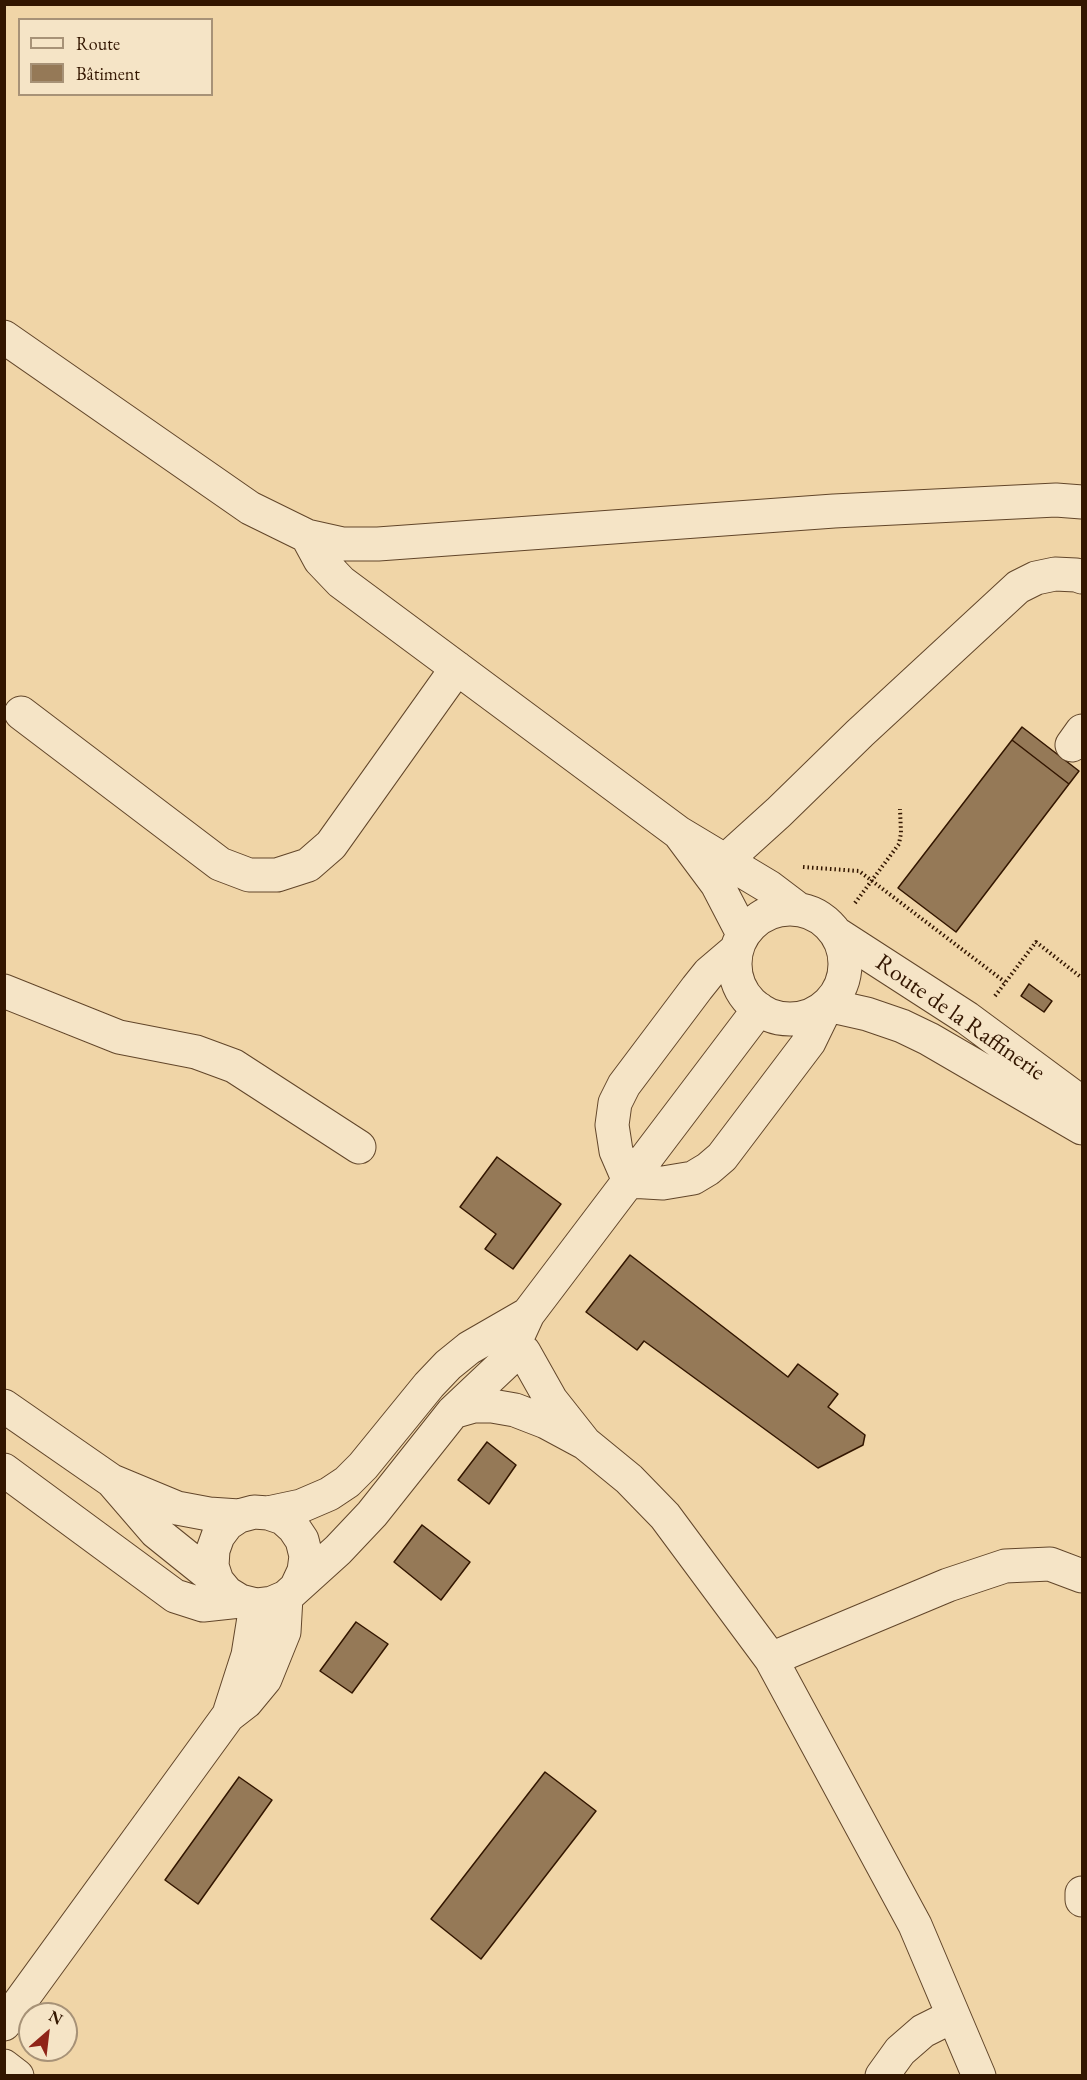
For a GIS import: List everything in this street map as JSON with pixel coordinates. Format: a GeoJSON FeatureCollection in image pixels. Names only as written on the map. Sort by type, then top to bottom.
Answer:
{"type":"FeatureCollection","features":[{"type":"Feature","properties":{"kind":"street"},"geometry":{"type":"LineString","coordinates":[[4,338],[250,508],[308,536],[343,544],[378,544],[834,511],[1056,500],[1083,502]]}},
{"type":"Feature","properties":{"kind":"street","name":"Route de la Raffinerie"},"geometry":{"type":"LineString","coordinates":[[308,536],[320,560],[341,582],[679,833],[721,872],[769,887],[798,909],[826,922],[837,934],[967,1018],[1083,1103]]}},
{"type":"Feature","properties":{"kind":"street"},"geometry":{"type":"LineString","coordinates":[[827,1005],[801,1018],[786,1019],[772,1016],[746,998],[738,983],[735,966],[740,942],[721,872],[860,733],[1018,586],[1036,578],[1055,574],[1083,577]]}},
{"type":"Feature","properties":{"kind":"street"},"geometry":{"type":"LineString","coordinates":[[21,713],[220,864],[249,875],[277,875],[308,865],[331,845],[457,668]]}},
{"type":"Feature","properties":{"kind":"street"},"geometry":{"type":"LineString","coordinates":[[628,1181],[616,1151],[612,1125],[615,1103],[624,1085],[697,987],[740,942],[754,922],[782,909],[798,909]]}},
{"type":"Feature","properties":{"kind":"street","name":"Route de la Raffinerie"},"geometry":{"type":"LineString","coordinates":[[837,934],[843,949],[844,972],[837,993],[827,1005],[867,1014],[902,1026],[929,1039],[1083,1128]]}},
{"type":"Feature","properties":{"kind":"street"},"geometry":{"type":"LineString","coordinates":[[4,991],[119,1037],[195,1052],[234,1065],[359,1147]]}},
{"type":"Feature","properties":{"kind":"street"},"geometry":{"type":"LineString","coordinates":[[628,1181],[663,1183],[693,1178],[722,1157],[809,1042],[827,1005]]}},
{"type":"Feature","properties":{"kind":"street"},"geometry":{"type":"LineString","coordinates":[[4,1406],[112,1481],[177,1508],[209,1515],[254,1514],[301,1506],[329,1494],[347,1482],[363,1466],[442,1371],[469,1348],[501,1340],[528,1314],[759,1009]]}},
{"type":"Feature","properties":{"kind":"street"},"geometry":{"type":"LineString","coordinates":[[259,1594],[338,1550],[372,1514],[453,1412],[506,1362],[501,1340]]}},
{"type":"Feature","properties":{"kind":"street"},"geometry":{"type":"LineString","coordinates":[[501,1340],[524,1352],[551,1400],[585,1443]]}},
{"type":"Feature","properties":{"kind":"street"},"geometry":{"type":"LineString","coordinates":[[453,1412],[474,1406],[492,1406],[515,1410],[546,1422],[585,1443],[629,1479],[665,1516],[771,1659],[915,1925],[979,2076]]}},
{"type":"Feature","properties":{"kind":"street"},"geometry":{"type":"LineString","coordinates":[[4,1470],[175,1596],[203,1605],[259,1594],[304,1571],[306,1556],[302,1540],[283,1518],[254,1514],[227,1524],[218,1536],[213,1550],[212,1566],[259,1594]]}},
{"type":"Feature","properties":{"kind":"street"},"geometry":{"type":"LineString","coordinates":[[4,2024],[228,1716],[246,1702],[265,1679],[284,1632],[259,1594],[156,1532],[112,1481]]}},
{"type":"Feature","properties":{"kind":"street"},"geometry":{"type":"LineString","coordinates":[[771,1659],[948,1585],[1005,1566],[1050,1564],[1083,1576]]}},
{"type":"Feature","properties":{"kind":"street"},"geometry":{"type":"LineString","coordinates":[[1083,1893],[1083,1900]]}},
{"type":"Feature","properties":{"kind":"street"},"geometry":{"type":"LineString","coordinates":[[882,2076],[900,2051],[923,2031],[953,2016]]}},
{"type":"Feature","properties":{"kind":"street"},"geometry":{"type":"LineString","coordinates":[[4,2066],[17,2076]]}},
{"type":"Feature","properties":{"kind":"path"},"geometry":{"type":"LineString","coordinates":[[853,905],[898,844],[901,833],[900,809]]}},
{"type":"Feature","properties":{"kind":"path"},"geometry":{"type":"LineString","coordinates":[[800,867],[859,871],[1005,982]]}},
{"type":"Feature","properties":{"kind":"path"},"geometry":{"type":"LineString","coordinates":[[992,999],[1036,942],[1083,978]]}},
{"type":"Feature","properties":{"kind":"building"},"geometry":{"type":"Polygon","coordinates":[[[1022,727],[1079,771],[1069,784],[1012,740],[1022,727]]]}},
{"type":"Feature","properties":{"kind":"building"},"geometry":{"type":"Polygon","coordinates":[[[1012,740],[1069,784],[956,932],[898,888],[1012,740]]]}},
{"type":"Feature","properties":{"kind":"building"},"geometry":{"type":"Polygon","coordinates":[[[1029,984],[1052,1001],[1044,1012],[1021,996],[1029,984]]]}},
{"type":"Feature","properties":{"kind":"building"},"geometry":{"type":"Polygon","coordinates":[[[497,1157],[561,1204],[513,1269],[485,1249],[496,1234],[460,1207],[497,1157]]]}},
{"type":"Feature","properties":{"kind":"building"},"geometry":{"type":"Polygon","coordinates":[[[630,1255],[788,1377],[798,1364],[838,1394],[828,1407],[865,1435],[863,1445],[818,1468],[644,1341],[637,1350],[586,1312],[630,1255]]]}},
{"type":"Feature","properties":{"kind":"building"},"geometry":{"type":"Polygon","coordinates":[[[487,1442],[516,1465],[489,1504],[458,1480],[487,1442]]]}},
{"type":"Feature","properties":{"kind":"building"},"geometry":{"type":"Polygon","coordinates":[[[422,1525],[470,1562],[441,1600],[394,1562],[422,1525]]]}},
{"type":"Feature","properties":{"kind":"building"},"geometry":{"type":"Polygon","coordinates":[[[356,1622],[388,1644],[352,1693],[320,1671],[356,1622]]]}},
{"type":"Feature","properties":{"kind":"building"},"geometry":{"type":"Polygon","coordinates":[[[545,1772],[596,1811],[481,1959],[431,1919],[545,1772]]]}},
{"type":"Feature","properties":{"kind":"building"},"geometry":{"type":"Polygon","coordinates":[[[239,1777],[272,1800],[198,1904],[165,1880],[239,1777]]]}}]}
